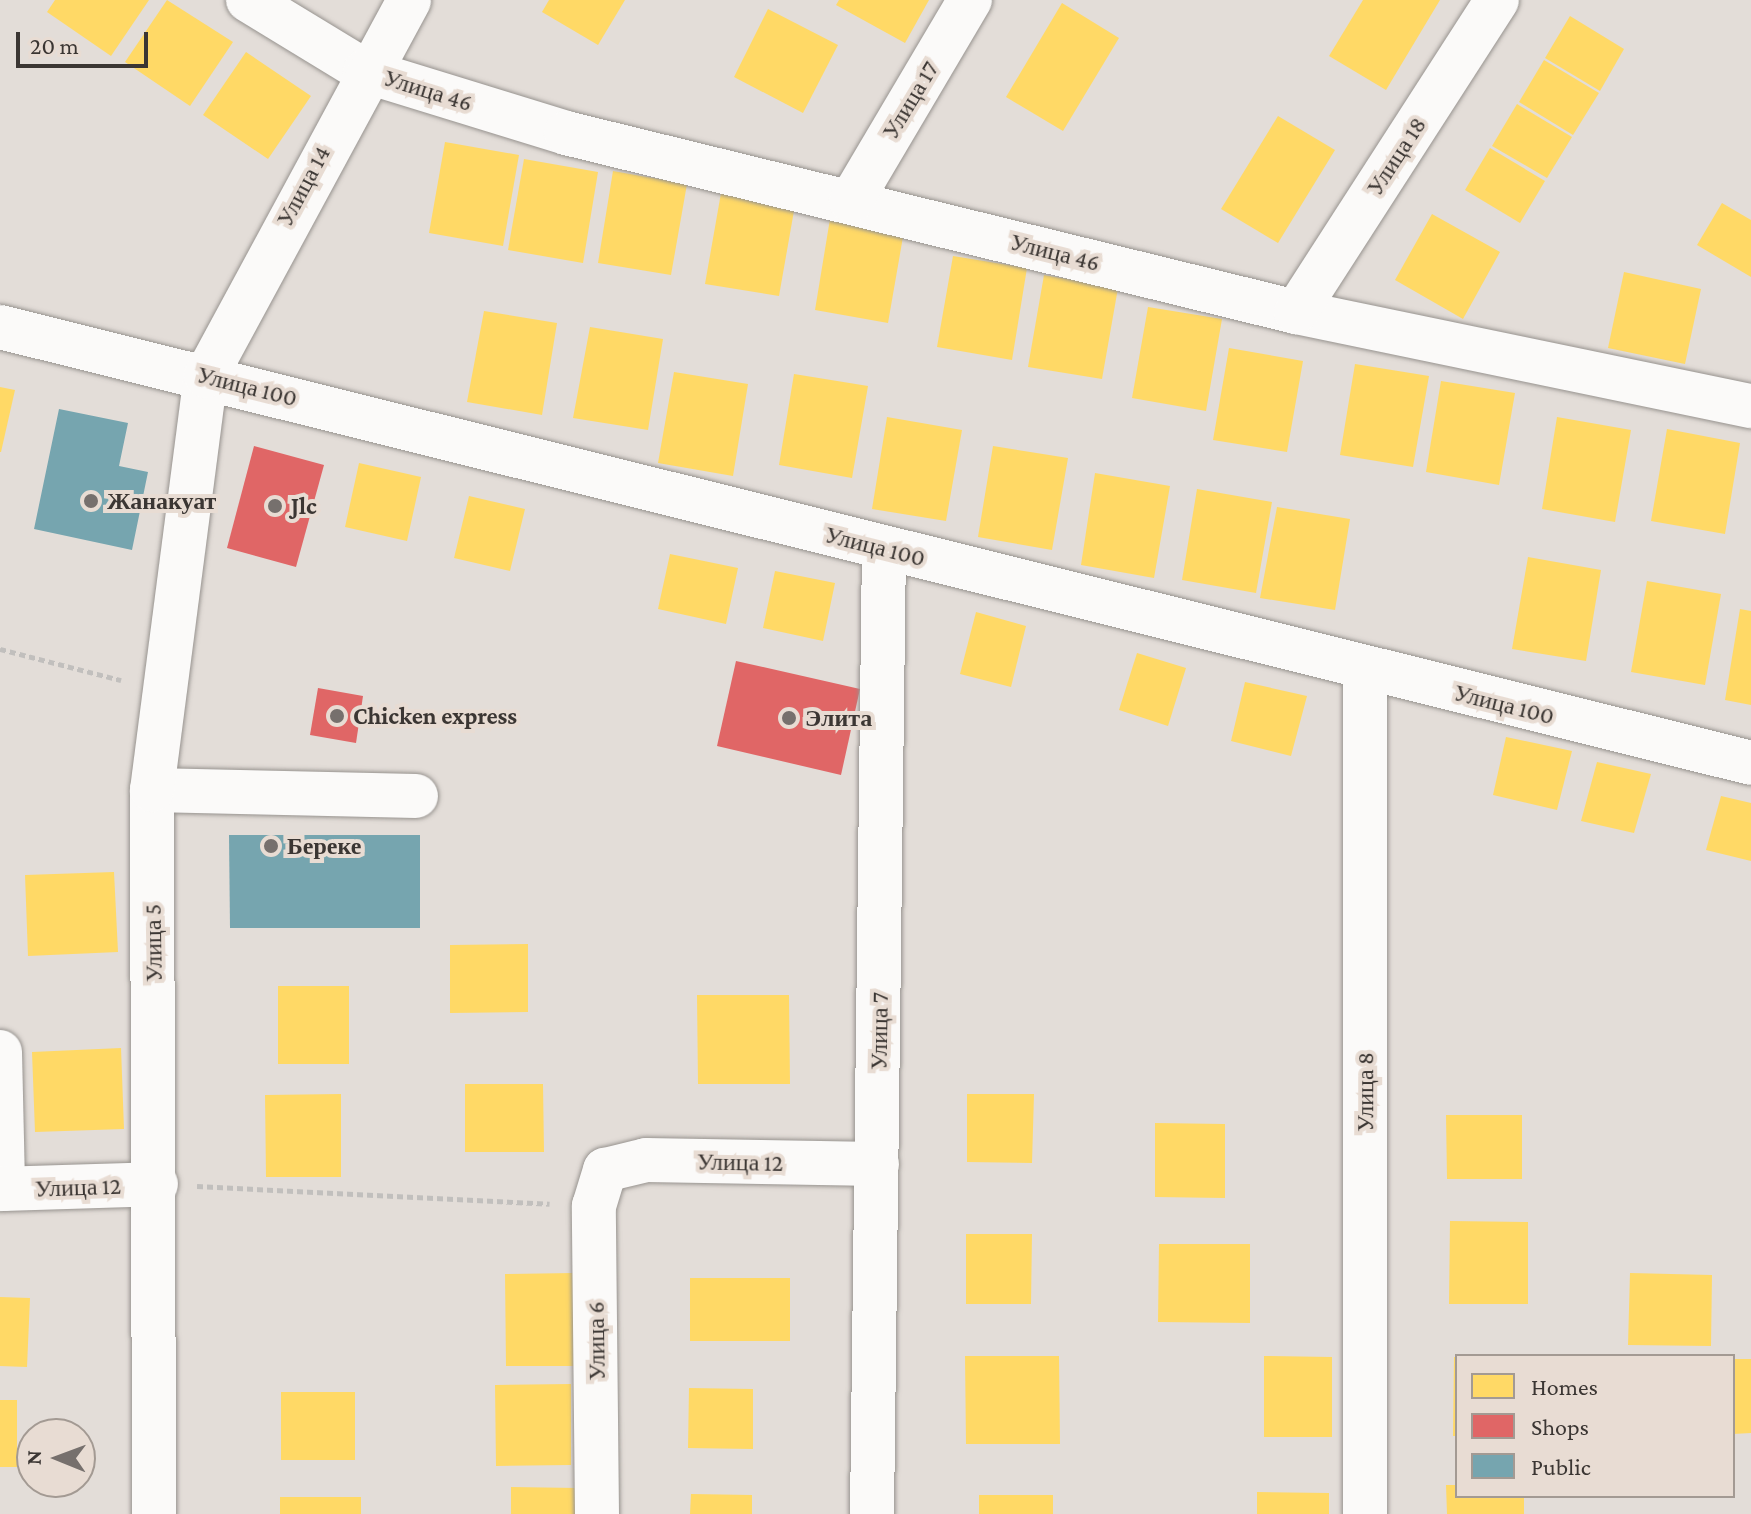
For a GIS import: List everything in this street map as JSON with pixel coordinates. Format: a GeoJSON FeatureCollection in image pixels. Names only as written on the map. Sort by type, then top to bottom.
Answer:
{"type":"FeatureCollection","features":[{"type":"Feature","properties":{"kind":"street","name":"Улица 46"},"geometry":{"type":"LineString","coordinates":[[248,0],[365,71],[566,133],[1296,312],[1751,406]]}},
{"type":"Feature","properties":{"kind":"street","name":"Улица 14"},"geometry":{"type":"LineString","coordinates":[[206,376],[365,71],[409,0]]}},
{"type":"Feature","properties":{"kind":"street","name":"Улица 17"},"geometry":{"type":"LineString","coordinates":[[851,201],[970,0]]}},
{"type":"Feature","properties":{"kind":"street","name":"Улица 18"},"geometry":{"type":"LineString","coordinates":[[1296,312],[1497,0]]}},
{"type":"Feature","properties":{"kind":"street","name":"Улица 100"},"geometry":{"type":"LineString","coordinates":[[0,327],[206,376],[1365,670],[1751,763]]}},
{"type":"Feature","properties":{"kind":"street","name":"Улица 5"},"geometry":{"type":"LineString","coordinates":[[154,1514],[156,1184],[152,790],[161,690],[206,376]]}},
{"type":"Feature","properties":{"kind":"street","name":"Улица 7"},"geometry":{"type":"LineString","coordinates":[[872,1514],[884,548]]}},
{"type":"Feature","properties":{"kind":"street","name":"Улица 8"},"geometry":{"type":"LineString","coordinates":[[1365,670],[1365,1514]]}},
{"type":"Feature","properties":{"kind":"street"},"geometry":{"type":"LineString","coordinates":[[152,790],[416,796]]}},
{"type":"Feature","properties":{"kind":"street"},"geometry":{"type":"LineString","coordinates":[[0,1052],[2,1189]]}},
{"type":"Feature","properties":{"kind":"street","name":"Улица 12"},"geometry":{"type":"LineString","coordinates":[[600,1188],[646,1160],[877,1164]]}},
{"type":"Feature","properties":{"kind":"street","name":"Улица 12"},"geometry":{"type":"LineString","coordinates":[[2,1189],[156,1184]]}},
{"type":"Feature","properties":{"kind":"street","name":"Улица 6"},"geometry":{"type":"LineString","coordinates":[[597,1514],[600,1188]]}},
{"type":"Feature","properties":{"kind":"path"},"geometry":{"type":"LineString","coordinates":[[0,649],[161,690]]}},
{"type":"Feature","properties":{"kind":"path"},"geometry":{"type":"LineString","coordinates":[[156,1184],[600,1188]]}},
{"type":"Feature","properties":{"kind":"building: Homes"},"geometry":{"type":"Polygon","coordinates":[[[55,0],[149,0],[111,56],[47,12],[55,0]]]}},
{"type":"Feature","properties":{"kind":"building: Homes"},"geometry":{"type":"Polygon","coordinates":[[[167,0],[233,42],[190,106],[125,62],[167,0]]]}},
{"type":"Feature","properties":{"kind":"building: Homes"},"geometry":{"type":"Polygon","coordinates":[[[549,0],[625,0],[598,45],[542,12],[549,0]]]}},
{"type":"Feature","properties":{"kind":"building: Homes"},"geometry":{"type":"Polygon","coordinates":[[[839,0],[929,0],[905,43],[836,5],[839,0]]]}},
{"type":"Feature","properties":{"kind":"building: Homes"},"geometry":{"type":"Polygon","coordinates":[[[1363,0],[1440,0],[1386,90],[1329,56],[1363,0]]]}},
{"type":"Feature","properties":{"kind":"building: Homes"},"geometry":{"type":"Polygon","coordinates":[[[1062,3],[1119,38],[1063,131],[1006,97],[1062,3]]]}},
{"type":"Feature","properties":{"kind":"building: Homes"},"geometry":{"type":"Polygon","coordinates":[[[768,9],[838,45],[803,113],[734,77],[768,9]]]}},
{"type":"Feature","properties":{"kind":"building: Homes"},"geometry":{"type":"Polygon","coordinates":[[[1570,16],[1624,49],[1600,91],[1545,58],[1570,16]]]}},
{"type":"Feature","properties":{"kind":"building: Homes"},"geometry":{"type":"Polygon","coordinates":[[[246,52],[311,96],[268,159],[203,115],[246,52]]]}},
{"type":"Feature","properties":{"kind":"building: Homes"},"geometry":{"type":"Polygon","coordinates":[[[1544,60],[1599,93],[1573,135],[1519,102],[1544,60]]]}},
{"type":"Feature","properties":{"kind":"building: Homes"},"geometry":{"type":"Polygon","coordinates":[[[1517,104],[1572,137],[1547,178],[1492,146],[1517,104]]]}},
{"type":"Feature","properties":{"kind":"building: Homes"},"geometry":{"type":"Polygon","coordinates":[[[1278,116],[1335,150],[1278,243],[1221,209],[1278,116]]]}},
{"type":"Feature","properties":{"kind":"building: Homes"},"geometry":{"type":"Polygon","coordinates":[[[445,142],[519,155],[503,246],[429,233],[445,142]]]}},
{"type":"Feature","properties":{"kind":"building: Homes"},"geometry":{"type":"Polygon","coordinates":[[[1490,148],[1545,181],[1520,223],[1465,190],[1490,148]]]}},
{"type":"Feature","properties":{"kind":"building: Homes"},"geometry":{"type":"Polygon","coordinates":[[[524,159],[598,172],[583,263],[508,250],[524,159]]]}},
{"type":"Feature","properties":{"kind":"building: Homes"},"geometry":{"type":"Polygon","coordinates":[[[613,171],[687,184],[671,275],[598,263],[613,171]]]}},
{"type":"Feature","properties":{"kind":"building: Homes"},"geometry":{"type":"Polygon","coordinates":[[[721,193],[795,205],[779,296],[705,284],[721,193]]]}},
{"type":"Feature","properties":{"kind":"building: Homes"},"geometry":{"type":"Polygon","coordinates":[[[1722,203],[1751,220],[1751,277],[1697,245],[1722,203]]]}},
{"type":"Feature","properties":{"kind":"building: Homes"},"geometry":{"type":"Polygon","coordinates":[[[1432,214],[1500,252],[1463,319],[1395,280],[1432,214]]]}},
{"type":"Feature","properties":{"kind":"building: Homes"},"geometry":{"type":"Polygon","coordinates":[[[830,219],[904,231],[888,323],[815,310],[830,219]]]}},
{"type":"Feature","properties":{"kind":"building: Homes"},"geometry":{"type":"Polygon","coordinates":[[[953,256],[1027,268],[1012,360],[937,347],[953,256]]]}},
{"type":"Feature","properties":{"kind":"building: Homes"},"geometry":{"type":"Polygon","coordinates":[[[1624,272],[1701,289],[1685,364],[1608,348],[1624,272]]]}},
{"type":"Feature","properties":{"kind":"building: Homes"},"geometry":{"type":"Polygon","coordinates":[[[1044,275],[1118,288],[1102,379],[1028,367],[1044,275]]]}},
{"type":"Feature","properties":{"kind":"building: Homes"},"geometry":{"type":"Polygon","coordinates":[[[1148,307],[1222,319],[1206,411],[1132,398],[1148,307]]]}},
{"type":"Feature","properties":{"kind":"building: Homes"},"geometry":{"type":"Polygon","coordinates":[[[484,311],[557,323],[542,415],[467,402],[484,311]]]}},
{"type":"Feature","properties":{"kind":"building: Homes"},"geometry":{"type":"Polygon","coordinates":[[[590,327],[663,339],[648,430],[573,418],[590,327]]]}},
{"type":"Feature","properties":{"kind":"building: Homes"},"geometry":{"type":"Polygon","coordinates":[[[1229,348],[1303,361],[1287,452],[1213,440],[1229,348]]]}},
{"type":"Feature","properties":{"kind":"building: Homes"},"geometry":{"type":"Polygon","coordinates":[[[1355,364],[1429,376],[1413,467],[1340,455],[1355,364]]]}},
{"type":"Feature","properties":{"kind":"building: Homes"},"geometry":{"type":"Polygon","coordinates":[[[674,372],[748,384],[733,476],[658,463],[674,372]]]}},
{"type":"Feature","properties":{"kind":"building: Homes"},"geometry":{"type":"Polygon","coordinates":[[[794,374],[868,386],[852,478],[779,465],[794,374]]]}},
{"type":"Feature","properties":{"kind":"building: Homes"},"geometry":{"type":"Polygon","coordinates":[[[1441,381],[1515,393],[1499,485],[1426,472],[1441,381]]]}},
{"type":"Feature","properties":{"kind":"building: Homes"},"geometry":{"type":"Polygon","coordinates":[[[0,387],[15,390],[1,452],[0,452],[0,387]]]}},
{"type":"Feature","properties":{"kind":"building: Homes"},"geometry":{"type":"Polygon","coordinates":[[[887,417],[962,430],[946,521],[872,509],[887,417]]]}},
{"type":"Feature","properties":{"kind":"building: Homes"},"geometry":{"type":"Polygon","coordinates":[[[1557,417],[1631,430],[1615,522],[1542,509],[1557,417]]]}},
{"type":"Feature","properties":{"kind":"building: Homes"},"geometry":{"type":"Polygon","coordinates":[[[1667,429],[1740,443],[1725,534],[1651,521],[1667,429]]]}},
{"type":"Feature","properties":{"kind":"building: Homes"},"geometry":{"type":"Polygon","coordinates":[[[993,446],[1068,458],[1052,550],[978,537],[993,446]]]}},
{"type":"Feature","properties":{"kind":"building: Homes"},"geometry":{"type":"Polygon","coordinates":[[[359,463],[421,477],[407,541],[345,527],[359,463]]]}},
{"type":"Feature","properties":{"kind":"building: Homes"},"geometry":{"type":"Polygon","coordinates":[[[1095,473],[1170,486],[1154,578],[1081,565],[1095,473]]]}},
{"type":"Feature","properties":{"kind":"building: Homes"},"geometry":{"type":"Polygon","coordinates":[[[1197,489],[1272,502],[1256,593],[1182,580],[1197,489]]]}},
{"type":"Feature","properties":{"kind":"building: Homes"},"geometry":{"type":"Polygon","coordinates":[[[469,496],[525,509],[510,571],[454,558],[469,496]]]}},
{"type":"Feature","properties":{"kind":"building: Homes"},"geometry":{"type":"Polygon","coordinates":[[[1277,507],[1350,519],[1335,610],[1260,598],[1277,507]]]}},
{"type":"Feature","properties":{"kind":"building: Homes"},"geometry":{"type":"Polygon","coordinates":[[[670,554],[738,568],[726,624],[658,609],[670,554]]]}},
{"type":"Feature","properties":{"kind":"building: Homes"},"geometry":{"type":"Polygon","coordinates":[[[1528,557],[1601,570],[1586,661],[1512,649],[1528,557]]]}},
{"type":"Feature","properties":{"kind":"building: Homes"},"geometry":{"type":"Polygon","coordinates":[[[775,571],[835,583],[823,641],[763,628],[775,571]]]}},
{"type":"Feature","properties":{"kind":"building: Homes"},"geometry":{"type":"Polygon","coordinates":[[[1647,581],[1721,594],[1705,685],[1631,672],[1647,581]]]}},
{"type":"Feature","properties":{"kind":"building: Homes"},"geometry":{"type":"Polygon","coordinates":[[[1740,609],[1751,611],[1751,705],[1725,700],[1740,609]]]}},
{"type":"Feature","properties":{"kind":"building: Homes"},"geometry":{"type":"Polygon","coordinates":[[[976,612],[1026,626],[1011,687],[960,674],[976,612]]]}},
{"type":"Feature","properties":{"kind":"building: Homes"},"geometry":{"type":"Polygon","coordinates":[[[1137,653],[1186,668],[1168,726],[1119,710],[1137,653]]]}},
{"type":"Feature","properties":{"kind":"building: Homes"},"geometry":{"type":"Polygon","coordinates":[[[1245,682],[1307,696],[1291,756],[1231,741],[1245,682]]]}},
{"type":"Feature","properties":{"kind":"building: Homes"},"geometry":{"type":"Polygon","coordinates":[[[1506,737],[1572,751],[1557,810],[1493,795],[1506,737]]]}},
{"type":"Feature","properties":{"kind":"building: Homes"},"geometry":{"type":"Polygon","coordinates":[[[1597,762],[1651,774],[1634,833],[1581,821],[1597,762]]]}},
{"type":"Feature","properties":{"kind":"building: Homes"},"geometry":{"type":"Polygon","coordinates":[[[1721,796],[1751,803],[1751,861],[1706,850],[1721,796]]]}},
{"type":"Feature","properties":{"kind":"building: Homes"},"geometry":{"type":"Polygon","coordinates":[[[114,872],[118,952],[28,956],[25,875],[114,872]]]}},
{"type":"Feature","properties":{"kind":"building: Homes"},"geometry":{"type":"Polygon","coordinates":[[[528,944],[528,1012],[450,1013],[450,945],[528,944]]]}},
{"type":"Feature","properties":{"kind":"building: Homes"},"geometry":{"type":"Polygon","coordinates":[[[278,986],[349,986],[349,1064],[278,1064],[278,986]]]}},
{"type":"Feature","properties":{"kind":"building: Homes"},"geometry":{"type":"Polygon","coordinates":[[[697,995],[789,995],[790,1084],[698,1084],[697,995]]]}},
{"type":"Feature","properties":{"kind":"building: Homes"},"geometry":{"type":"Polygon","coordinates":[[[121,1048],[124,1129],[35,1132],[32,1052],[121,1048]]]}},
{"type":"Feature","properties":{"kind":"building: Homes"},"geometry":{"type":"Polygon","coordinates":[[[465,1084],[543,1084],[544,1152],[465,1152],[465,1084]]]}},
{"type":"Feature","properties":{"kind":"building: Homes"},"geometry":{"type":"Polygon","coordinates":[[[341,1094],[341,1177],[266,1177],[265,1095],[341,1094]]]}},
{"type":"Feature","properties":{"kind":"building: Homes"},"geometry":{"type":"Polygon","coordinates":[[[967,1094],[1034,1094],[1032,1163],[967,1162],[967,1094]]]}},
{"type":"Feature","properties":{"kind":"building: Homes"},"geometry":{"type":"Polygon","coordinates":[[[1446,1115],[1522,1115],[1522,1179],[1447,1179],[1446,1115]]]}},
{"type":"Feature","properties":{"kind":"building: Homes"},"geometry":{"type":"Polygon","coordinates":[[[1155,1123],[1225,1124],[1225,1198],[1155,1197],[1155,1123]]]}},
{"type":"Feature","properties":{"kind":"building: Homes"},"geometry":{"type":"Polygon","coordinates":[[[1450,1221],[1528,1222],[1528,1304],[1449,1304],[1450,1221]]]}},
{"type":"Feature","properties":{"kind":"building: Homes"},"geometry":{"type":"Polygon","coordinates":[[[966,1234],[1032,1234],[1031,1304],[966,1304],[966,1234]]]}},
{"type":"Feature","properties":{"kind":"building: Homes"},"geometry":{"type":"Polygon","coordinates":[[[1159,1244],[1250,1244],[1250,1323],[1158,1322],[1159,1244]]]}},
{"type":"Feature","properties":{"kind":"building: Homes"},"geometry":{"type":"Polygon","coordinates":[[[574,1273],[575,1366],[506,1366],[505,1274],[574,1273]]]}},
{"type":"Feature","properties":{"kind":"building: Homes"},"geometry":{"type":"Polygon","coordinates":[[[1630,1273],[1712,1275],[1711,1346],[1628,1345],[1630,1273]]]}},
{"type":"Feature","properties":{"kind":"building: Homes"},"geometry":{"type":"Polygon","coordinates":[[[690,1278],[790,1278],[790,1341],[690,1341],[690,1278]]]}},
{"type":"Feature","properties":{"kind":"building: Homes"},"geometry":{"type":"Polygon","coordinates":[[[0,1297],[30,1298],[27,1367],[0,1366],[0,1297]]]}},
{"type":"Feature","properties":{"kind":"building: Homes"},"geometry":{"type":"Polygon","coordinates":[[[965,1356],[1059,1356],[1060,1444],[966,1444],[965,1356]]]}},
{"type":"Feature","properties":{"kind":"building: Homes"},"geometry":{"type":"Polygon","coordinates":[[[1264,1356],[1332,1357],[1332,1437],[1264,1437],[1264,1356]]]}},
{"type":"Feature","properties":{"kind":"building: Homes"},"geometry":{"type":"Polygon","coordinates":[[[1454,1357],[1455,1357],[1455,1436],[1454,1357]]]}},
{"type":"Feature","properties":{"kind":"building: Homes"},"geometry":{"type":"Polygon","coordinates":[[[1735,1359],[1751,1359],[1751,1433],[1735,1434],[1735,1359]]]}},
{"type":"Feature","properties":{"kind":"building: Homes"},"geometry":{"type":"Polygon","coordinates":[[[571,1384],[571,1465],[496,1466],[495,1385],[571,1384]]]}},
{"type":"Feature","properties":{"kind":"building: Homes"},"geometry":{"type":"Polygon","coordinates":[[[689,1388],[753,1389],[753,1449],[688,1448],[689,1388]]]}},
{"type":"Feature","properties":{"kind":"building: Homes"},"geometry":{"type":"Polygon","coordinates":[[[281,1392],[355,1392],[355,1460],[281,1460],[281,1392]]]}},
{"type":"Feature","properties":{"kind":"building: Homes"},"geometry":{"type":"Polygon","coordinates":[[[0,1400],[17,1400],[16,1467],[0,1467],[0,1400]]]}},
{"type":"Feature","properties":{"kind":"building: Homes"},"geometry":{"type":"Polygon","coordinates":[[[1446,1485],[1455,1485],[1455,1498],[1524,1498],[1524,1514],[1447,1514],[1446,1485]]]}},
{"type":"Feature","properties":{"kind":"building: Homes"},"geometry":{"type":"Polygon","coordinates":[[[511,1487],[578,1488],[577,1514],[511,1514],[511,1487]]]}},
{"type":"Feature","properties":{"kind":"building: Homes"},"geometry":{"type":"Polygon","coordinates":[[[1257,1492],[1329,1493],[1329,1514],[1257,1514],[1257,1492]]]}},
{"type":"Feature","properties":{"kind":"building: Homes"},"geometry":{"type":"Polygon","coordinates":[[[691,1494],[752,1495],[752,1514],[690,1514],[691,1494]]]}},
{"type":"Feature","properties":{"kind":"building: Homes"},"geometry":{"type":"Polygon","coordinates":[[[979,1495],[1053,1495],[1053,1514],[979,1514],[979,1495]]]}},
{"type":"Feature","properties":{"kind":"building: Homes"},"geometry":{"type":"Polygon","coordinates":[[[280,1497],[361,1497],[361,1514],[280,1514],[280,1497]]]}},
{"type":"Feature","properties":{"kind":"building: Shops","name":"Jlc"},"geometry":{"type":"Polygon","coordinates":[[[254,446],[324,465],[296,567],[227,548],[254,446]]]}},
{"type":"Feature","properties":{"kind":"building: Shops","name":"Элита"},"geometry":{"type":"Polygon","coordinates":[[[736,661],[860,689],[841,775],[717,746],[736,661]]]}},
{"type":"Feature","properties":{"kind":"building: Shops","name":"Chicken express"},"geometry":{"type":"Polygon","coordinates":[[[318,688],[363,696],[356,743],[310,735],[318,688]]]}},
{"type":"Feature","properties":{"kind":"building: Public","name":"Жанакуат"},"geometry":{"type":"Polygon","coordinates":[[[59,409],[128,423],[119,466],[148,472],[132,550],[34,529],[59,409]]]}},
{"type":"Feature","properties":{"kind":"building: Public"},"geometry":{"type":"Polygon","coordinates":[[[229,835],[420,835],[420,928],[230,928],[229,835]]]}},
{"type":"Feature","properties":{"kind":"place","name":"Жанакуат"},"geometry":{"type":"Point","coordinates":[91,501]}},
{"type":"Feature","properties":{"kind":"place","name":"Jlc"},"geometry":{"type":"Point","coordinates":[275,506]}},
{"type":"Feature","properties":{"kind":"place","name":"Chicken express"},"geometry":{"type":"Point","coordinates":[337,716]}},
{"type":"Feature","properties":{"kind":"place","name":"Элита"},"geometry":{"type":"Point","coordinates":[789,718]}},
{"type":"Feature","properties":{"kind":"place","name":"Береке"},"geometry":{"type":"Point","coordinates":[271,846]}}]}
